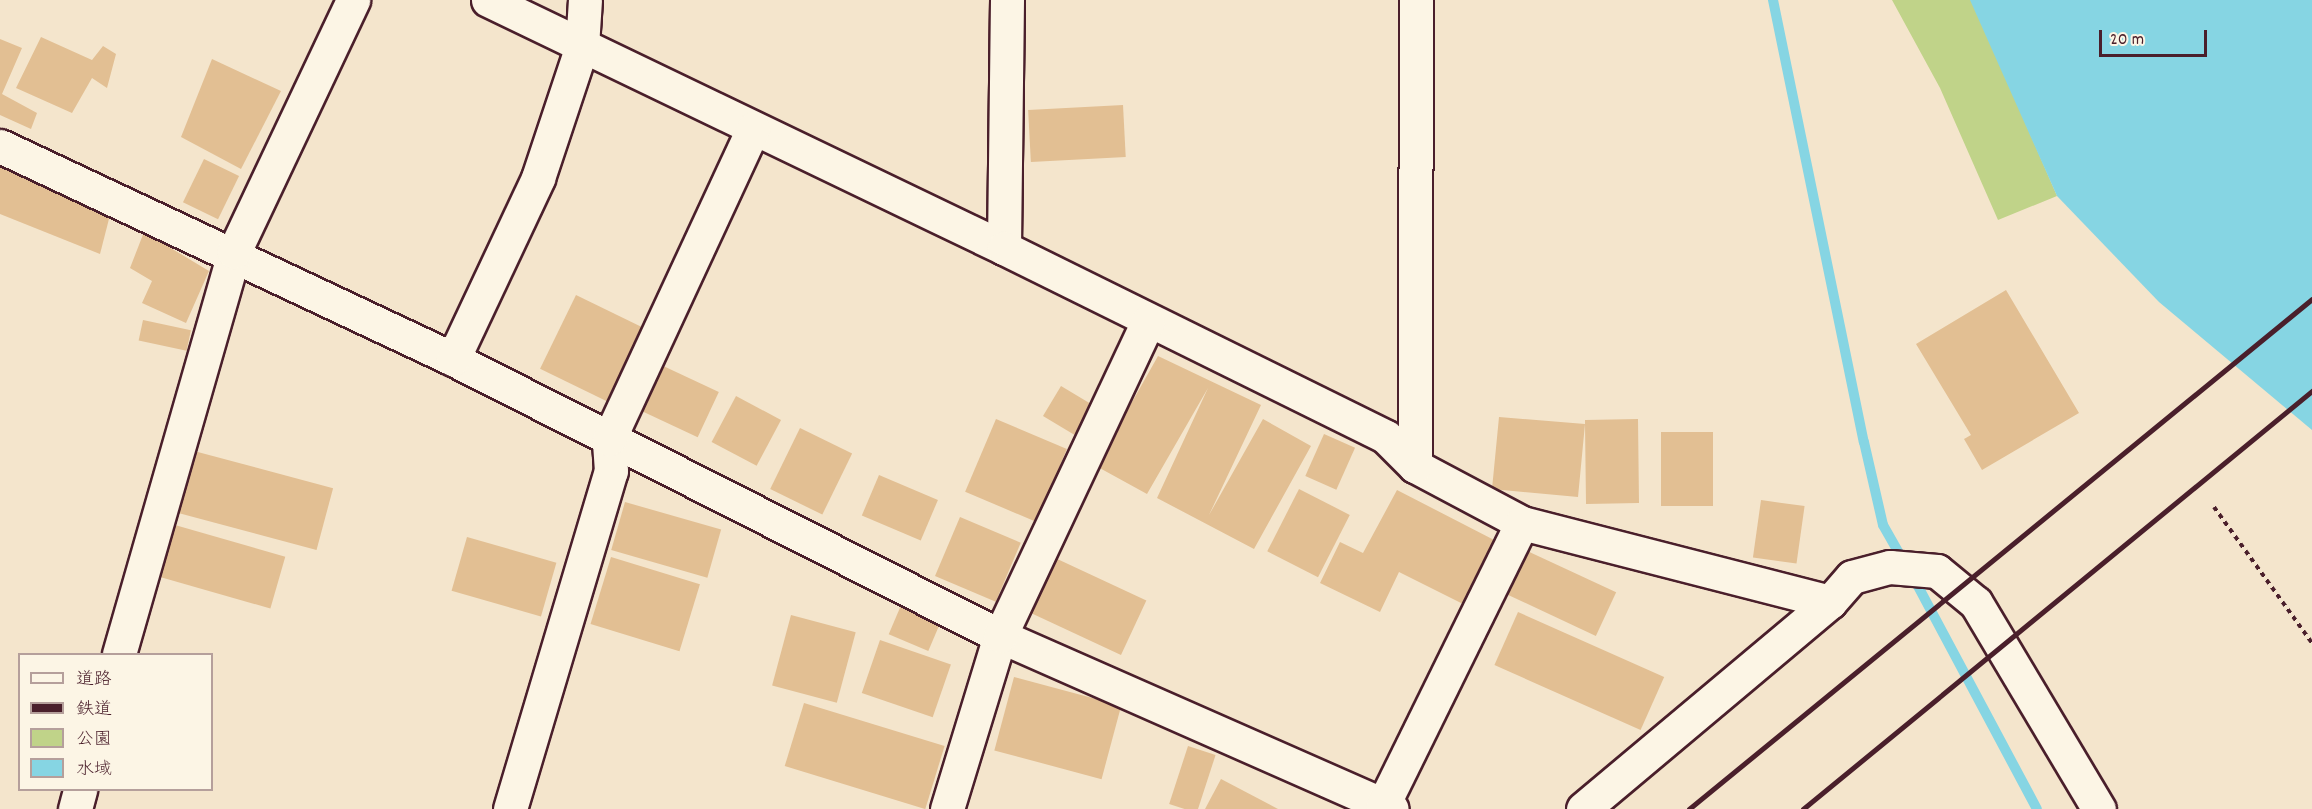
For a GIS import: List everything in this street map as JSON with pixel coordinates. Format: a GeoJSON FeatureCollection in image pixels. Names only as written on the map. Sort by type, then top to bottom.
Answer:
{"type":"FeatureCollection","features":[{"type":"Feature","properties":{"kind":"street"},"geometry":{"type":"LineString","coordinates":[[119,653],[234,252],[353,0]]}},
{"type":"Feature","properties":{"kind":"street"},"geometry":{"type":"LineString","coordinates":[[488,0],[1004,248],[1148,322],[1386,437],[1415,466],[1522,523],[1830,602]]}},
{"type":"Feature","properties":{"kind":"street"},"geometry":{"type":"LineString","coordinates":[[453,359],[538,178],[582,46],[585,0]]}},
{"type":"Feature","properties":{"kind":"street"},"geometry":{"type":"LineString","coordinates":[[1004,248],[1007,0]]}},
{"type":"Feature","properties":{"kind":"street"},"geometry":{"type":"LineString","coordinates":[[1415,466],[1416,0]]}},
{"type":"Feature","properties":{"kind":"street"},"geometry":{"type":"LineString","coordinates":[[510,809],[611,471],[609,439],[753,129]]}},
{"type":"Feature","properties":{"kind":"street"},"geometry":{"type":"LineString","coordinates":[[0,146],[234,252],[453,359],[1000,636],[1388,807],[1522,523]]}},
{"type":"Feature","properties":{"kind":"street"},"geometry":{"type":"LineString","coordinates":[[946,809],[1000,636],[1148,322]]}},
{"type":"Feature","properties":{"kind":"street"},"geometry":{"type":"LineString","coordinates":[[1583,809],[1830,602],[1852,577],[1890,567],[1937,571],[1976,603],[2099,809]]}},
{"type":"Feature","properties":{"kind":"street"},"geometry":{"type":"LineString","coordinates":[[75,809],[80,791]]}},
{"type":"Feature","properties":{"kind":"path"},"geometry":{"type":"LineString","coordinates":[[2214,507],[2312,643]]}},
{"type":"Feature","properties":{"kind":"green space"},"geometry":{"type":"Polygon","coordinates":[[[1892,0],[1972,0],[2057,196],[1998,220],[1940,88],[1892,0]]]}},
{"type":"Feature","properties":{"kind":"water"},"geometry":{"type":"Polygon","coordinates":[[[1970,0],[2312,0],[2312,430],[2159,302],[2057,196],[1970,0]]]}},
{"type":"Feature","properties":{"kind":"building"},"geometry":{"type":"Polygon","coordinates":[[[41,37],[92,60],[103,46],[116,54],[107,88],[92,78],[72,113],[16,88],[41,37]]]}},
{"type":"Feature","properties":{"kind":"building"},"geometry":{"type":"Polygon","coordinates":[[[0,39],[22,48],[2,94],[37,113],[31,129],[0,115],[0,39]]]}},
{"type":"Feature","properties":{"kind":"building"},"geometry":{"type":"Polygon","coordinates":[[[212,59],[281,91],[241,169],[181,137],[212,59]]]}},
{"type":"Feature","properties":{"kind":"building"},"geometry":{"type":"Polygon","coordinates":[[[1123,105],[1126,157],[1031,162],[1028,110],[1123,105]]]}},
{"type":"Feature","properties":{"kind":"building"},"geometry":{"type":"Polygon","coordinates":[[[204,159],[239,176],[218,219],[183,202],[204,159]]]}},
{"type":"Feature","properties":{"kind":"building"},"geometry":{"type":"Polygon","coordinates":[[[0,161],[110,215],[100,254],[0,214],[0,161]]]}},
{"type":"Feature","properties":{"kind":"building"},"geometry":{"type":"Polygon","coordinates":[[[144,232],[209,271],[186,323],[142,303],[152,281],[130,268],[144,232]]]}},
{"type":"Feature","properties":{"kind":"building"},"geometry":{"type":"Polygon","coordinates":[[[2006,290],[2079,413],[1982,470],[1964,439],[1971,435],[1916,344],[2006,290]]]}},
{"type":"Feature","properties":{"kind":"building"},"geometry":{"type":"Polygon","coordinates":[[[576,295],[644,328],[608,402],[540,369],[576,295]]]}},
{"type":"Feature","properties":{"kind":"building"},"geometry":{"type":"Polygon","coordinates":[[[143,320],[191,330],[187,351],[139,341],[143,320]]]}},
{"type":"Feature","properties":{"kind":"building"},"geometry":{"type":"Polygon","coordinates":[[[1158,356],[1261,405],[1209,515],[1263,419],[1311,446],[1254,549],[1157,498],[1208,388],[1147,494],[1096,466],[1158,356]]]}},
{"type":"Feature","properties":{"kind":"building"},"geometry":{"type":"Polygon","coordinates":[[[659,364],[719,392],[698,437],[638,409],[659,364]]]}},
{"type":"Feature","properties":{"kind":"building"},"geometry":{"type":"Polygon","coordinates":[[[1061,386],[1093,405],[1075,435],[1043,416],[1061,386]]]}},
{"type":"Feature","properties":{"kind":"building"},"geometry":{"type":"Polygon","coordinates":[[[736,396],[781,420],[757,466],[712,442],[736,396]]]}},
{"type":"Feature","properties":{"kind":"building"},"geometry":{"type":"Polygon","coordinates":[[[1499,417],[1585,424],[1578,497],[1492,489],[1499,417]]]}},
{"type":"Feature","properties":{"kind":"building"},"geometry":{"type":"Polygon","coordinates":[[[996,419],[1067,449],[1036,522],[965,492],[996,419]]]}},
{"type":"Feature","properties":{"kind":"building"},"geometry":{"type":"Polygon","coordinates":[[[1638,419],[1639,503],[1586,504],[1585,420],[1638,419]]]}},
{"type":"Feature","properties":{"kind":"building"},"geometry":{"type":"Polygon","coordinates":[[[800,428],[852,453],[822,515],[770,489],[800,428]]]}},
{"type":"Feature","properties":{"kind":"building"},"geometry":{"type":"Polygon","coordinates":[[[1661,432],[1713,432],[1713,506],[1661,506],[1661,432]]]}},
{"type":"Feature","properties":{"kind":"building"},"geometry":{"type":"Polygon","coordinates":[[[1324,434],[1355,448],[1336,490],[1305,476],[1324,434]]]}},
{"type":"Feature","properties":{"kind":"building"},"geometry":{"type":"Polygon","coordinates":[[[194,451],[333,488],[317,550],[177,513],[194,451]]]}},
{"type":"Feature","properties":{"kind":"building"},"geometry":{"type":"Polygon","coordinates":[[[879,475],[938,500],[921,541],[862,516],[879,475]]]}},
{"type":"Feature","properties":{"kind":"building"},"geometry":{"type":"Polygon","coordinates":[[[1299,489],[1350,515],[1318,577],[1267,551],[1299,489]]]}},
{"type":"Feature","properties":{"kind":"building"},"geometry":{"type":"Polygon","coordinates":[[[1397,490],[1498,542],[1465,605],[1399,572],[1380,612],[1320,583],[1340,542],[1363,553],[1397,490]]]}},
{"type":"Feature","properties":{"kind":"building"},"geometry":{"type":"Polygon","coordinates":[[[1761,500],[1805,506],[1796,564],[1753,557],[1761,500]]]}},
{"type":"Feature","properties":{"kind":"building"},"geometry":{"type":"Polygon","coordinates":[[[625,502],[721,530],[707,578],[611,550],[625,502]]]}},
{"type":"Feature","properties":{"kind":"building"},"geometry":{"type":"Polygon","coordinates":[[[960,517],[1021,543],[996,602],[935,576],[960,517]]]}},
{"type":"Feature","properties":{"kind":"building"},"geometry":{"type":"Polygon","coordinates":[[[168,523],[285,557],[270,609],[153,575],[168,523]]]}},
{"type":"Feature","properties":{"kind":"building"},"geometry":{"type":"Polygon","coordinates":[[[467,537],[556,563],[541,616],[452,591],[467,537]]]}},
{"type":"Feature","properties":{"kind":"building"},"geometry":{"type":"Polygon","coordinates":[[[1521,548],[1616,592],[1596,636],[1501,592],[1521,548]]]}},
{"type":"Feature","properties":{"kind":"building"},"geometry":{"type":"Polygon","coordinates":[[[611,557],[700,584],[679,651],[591,624],[611,557]]]}},
{"type":"Feature","properties":{"kind":"building"},"geometry":{"type":"Polygon","coordinates":[[[1053,557],[1146,601],[1121,655],[1028,611],[1053,557]]]}},
{"type":"Feature","properties":{"kind":"building"},"geometry":{"type":"Polygon","coordinates":[[[902,603],[942,620],[928,651],[889,634],[902,603]]]}},
{"type":"Feature","properties":{"kind":"building"},"geometry":{"type":"Polygon","coordinates":[[[1518,612],[1664,677],[1641,730],[1494,665],[1518,612]]]}},
{"type":"Feature","properties":{"kind":"building"},"geometry":{"type":"Polygon","coordinates":[[[791,615],[856,632],[837,703],[772,686],[791,615]]]}},
{"type":"Feature","properties":{"kind":"building"},"geometry":{"type":"Polygon","coordinates":[[[880,640],[951,664],[933,717],[862,693],[880,640]]]}},
{"type":"Feature","properties":{"kind":"building"},"geometry":{"type":"Polygon","coordinates":[[[1014,677],[1121,706],[1102,779],[994,750],[1014,677]]]}},
{"type":"Feature","properties":{"kind":"building"},"geometry":{"type":"Polygon","coordinates":[[[804,703],[945,746],[925,809],[785,766],[804,703]]]}},
{"type":"Feature","properties":{"kind":"building"},"geometry":{"type":"Polygon","coordinates":[[[1188,746],[1216,755],[1198,809],[1184,809],[1169,804],[1188,746]]]}},
{"type":"Feature","properties":{"kind":"building"},"geometry":{"type":"Polygon","coordinates":[[[1221,779],[1278,809],[1205,809],[1221,779]]]}},
{"type":"Feature","properties":{"kind":"waterway"},"geometry":{"type":"LineString","coordinates":[[1773,0],[1883,525],[1904,562]]}},
{"type":"Feature","properties":{"kind":"waterway"},"geometry":{"type":"LineString","coordinates":[[1912,575],[2037,809]]}},
{"type":"Feature","properties":{"kind":"railway"},"geometry":{"type":"LineString","coordinates":[[1689,809],[2312,299]]}},
{"type":"Feature","properties":{"kind":"railway"},"geometry":{"type":"LineString","coordinates":[[1803,809],[2312,391]]}}]}
